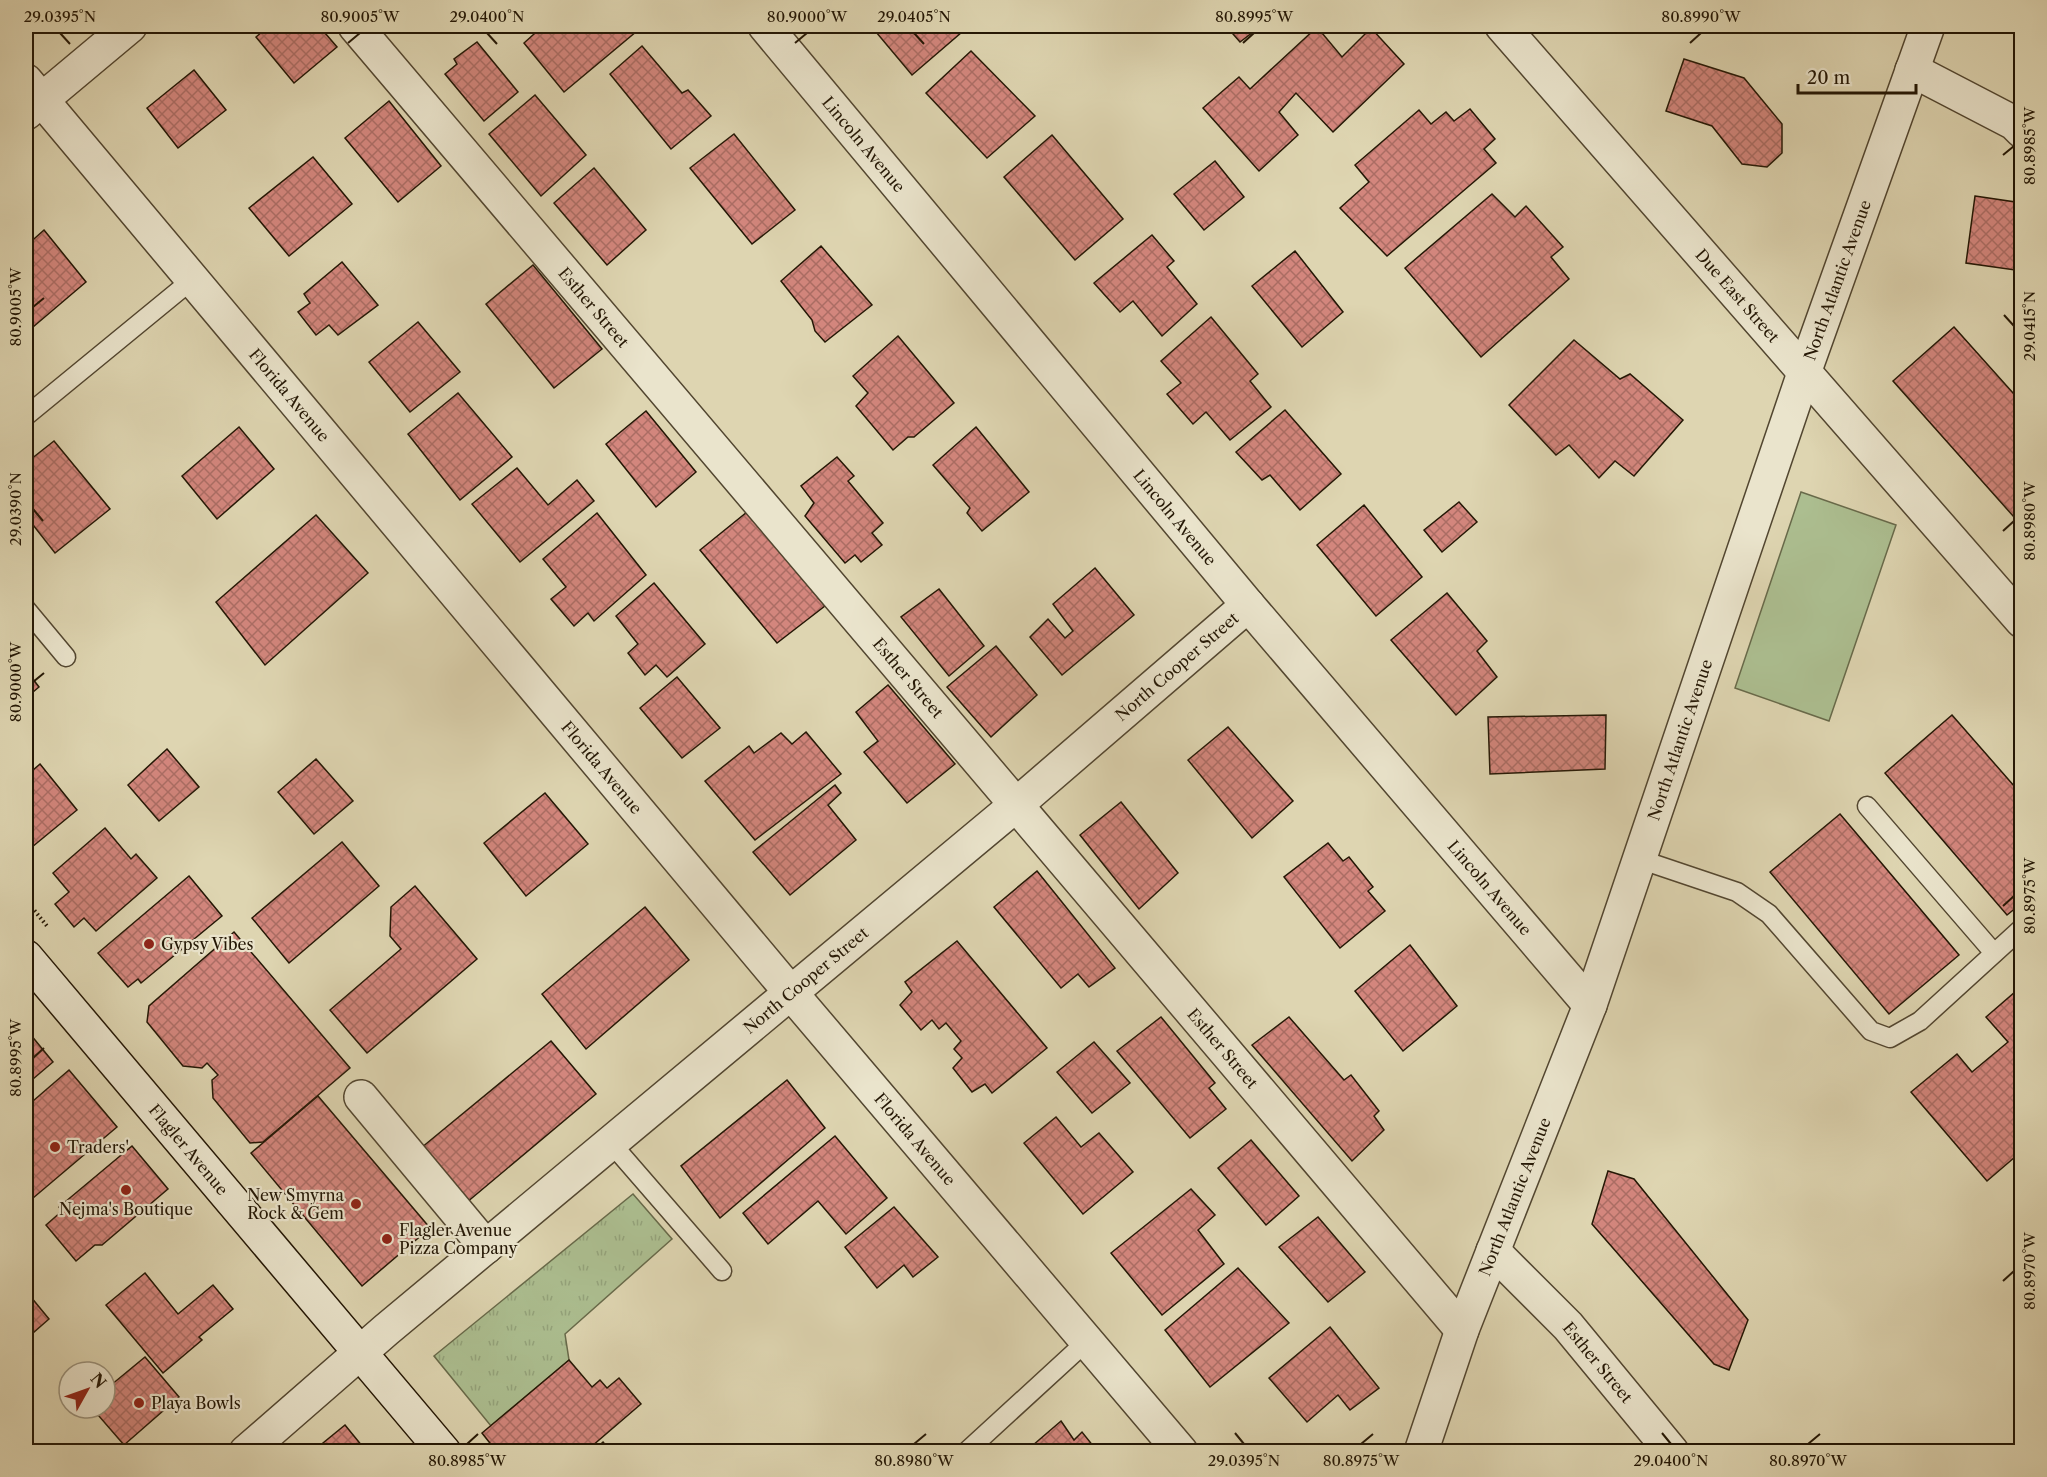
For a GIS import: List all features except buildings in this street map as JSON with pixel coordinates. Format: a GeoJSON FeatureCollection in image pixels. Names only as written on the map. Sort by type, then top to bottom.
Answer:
{"type":"FeatureCollection","features":[{"type":"Feature","properties":{"kind":"street"},"geometry":{"type":"LineString","coordinates":[[31,98],[130,26]]}},
{"type":"Feature","properties":{"kind":"street","name":"Esther Street"},"geometry":{"type":"LineString","coordinates":[[356,26],[1462,1330]]}},
{"type":"Feature","properties":{"kind":"street","name":"Lincoln Avenue"},"geometry":{"type":"LineString","coordinates":[[765,26],[1248,605],[1590,1005]]}},
{"type":"Feature","properties":{"kind":"street","name":"Due East Street"},"geometry":{"type":"LineString","coordinates":[[1502,26],[2022,621]]}},
{"type":"Feature","properties":{"kind":"street","name":"North Atlantic Avenue"},"geometry":{"type":"LineString","coordinates":[[1421,1452],[1462,1330],[1590,1005],[1804,373],[1928,26]]}},
{"type":"Feature","properties":{"kind":"street"},"geometry":{"type":"LineString","coordinates":[[1912,70],[2014,123],[2022,131]]}},
{"type":"Feature","properties":{"kind":"street","name":"Florida Avenue"},"geometry":{"type":"LineString","coordinates":[[31,98],[192,279],[791,993],[1181,1452]]}},
{"type":"Feature","properties":{"kind":"street","name":"North Cooper Street"},"geometry":{"type":"LineString","coordinates":[[246,1452],[486,1247],[1016,805],[1248,605]]}},
{"type":"Feature","properties":{"kind":"street","name":"Flagler Avenue"},"geometry":{"type":"LineString","coordinates":[[26,957],[444,1452]]}},
{"type":"Feature","properties":{"kind":"street"},"geometry":{"type":"LineString","coordinates":[[362,1097],[486,1247]]}},
{"type":"Feature","properties":{"kind":"street","name":"Esther Street"},"geometry":{"type":"LineString","coordinates":[[1493,1251],[1568,1326],[1672,1452]]}},
{"type":"Feature","properties":{"kind":"lane"},"geometry":{"type":"LineString","coordinates":[[26,416],[192,279]]}},
{"type":"Feature","properties":{"kind":"lane"},"geometry":{"type":"LineString","coordinates":[[26,609],[66,657]]}},
{"type":"Feature","properties":{"kind":"lane"},"geometry":{"type":"LineString","coordinates":[[1867,806],[1994,953]]}},
{"type":"Feature","properties":{"kind":"lane"},"geometry":{"type":"LineString","coordinates":[[1639,859],[1737,892],[1769,914],[1871,1031],[1890,1038],[1920,1020],[2022,928]]}},
{"type":"Feature","properties":{"kind":"lane"},"geometry":{"type":"LineString","coordinates":[[611,1143],[722,1271]]}},
{"type":"Feature","properties":{"kind":"lane"},"geometry":{"type":"LineString","coordinates":[[966,1452],[1087,1341]]}},
{"type":"Feature","properties":{"kind":"green space"},"geometry":{"type":"Polygon","coordinates":[[[1801,492],[1896,525],[1829,721],[1735,688],[1801,492]]]}},
{"type":"Feature","properties":{"kind":"green space"},"geometry":{"type":"Polygon","coordinates":[[[633,1194],[672,1239],[565,1334],[569,1360],[491,1426],[434,1356],[633,1194]]]}},
{"type":"Feature","properties":{"kind":"place","name":"Gypsy Vibes"},"geometry":{"type":"Point","coordinates":[149,944]}},
{"type":"Feature","properties":{"kind":"place","name":"Traders'"},"geometry":{"type":"Point","coordinates":[55,1147]}},
{"type":"Feature","properties":{"kind":"place","name":"Nejma's Boutique"},"geometry":{"type":"Point","coordinates":[126,1190]}},
{"type":"Feature","properties":{"kind":"place","name":"New Smyrna Rock & Gem"},"geometry":{"type":"Point","coordinates":[356,1204]}},
{"type":"Feature","properties":{"kind":"place","name":"Flagler Avenue Pizza Company"},"geometry":{"type":"Point","coordinates":[387,1239]}},
{"type":"Feature","properties":{"kind":"place","name":"Playa Bowls"},"geometry":{"type":"Point","coordinates":[139,1403]}}]}
